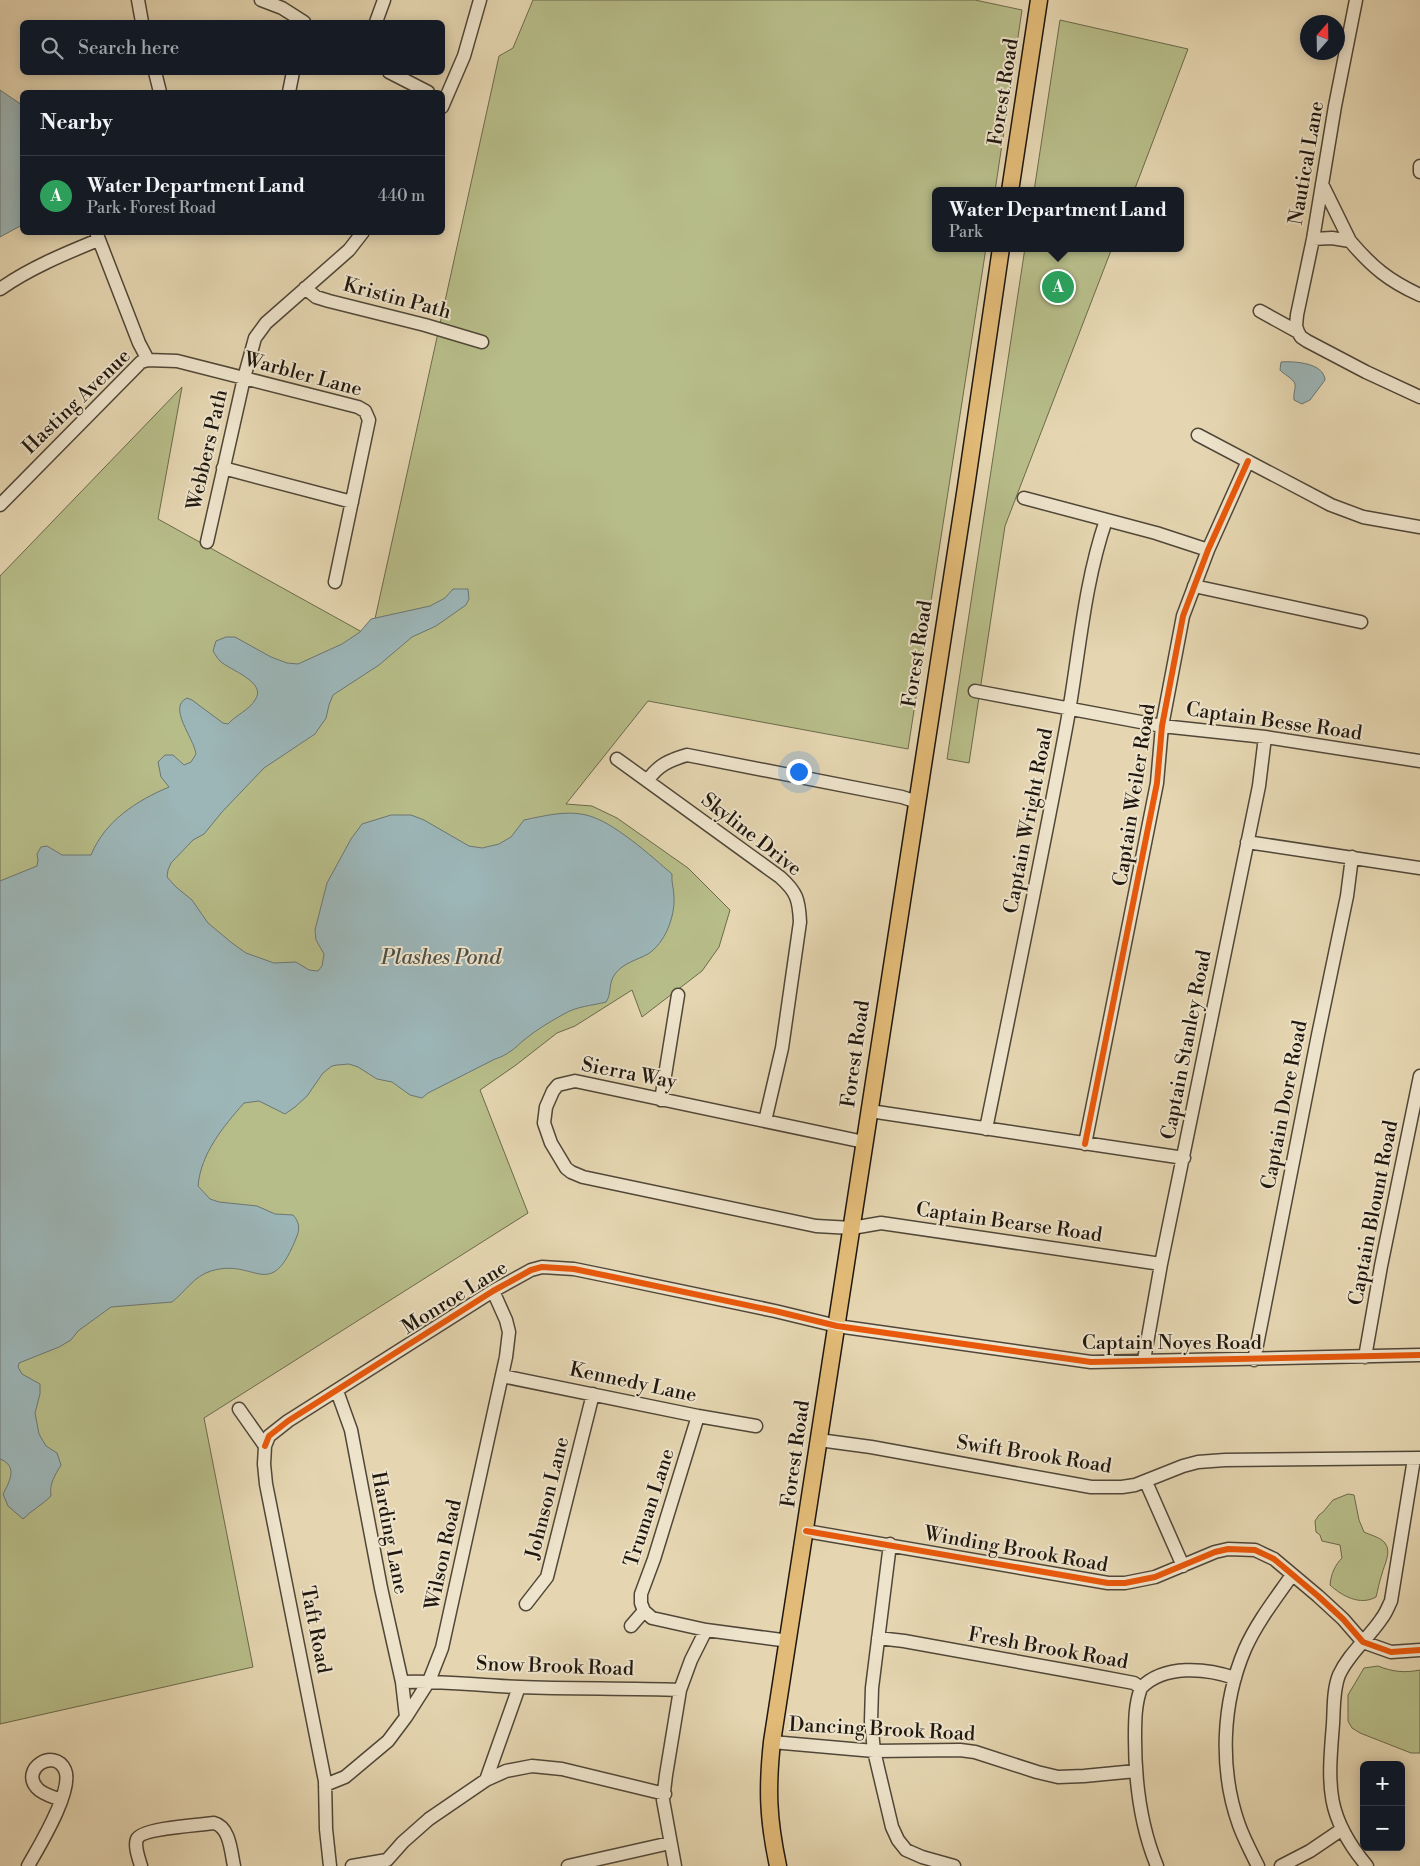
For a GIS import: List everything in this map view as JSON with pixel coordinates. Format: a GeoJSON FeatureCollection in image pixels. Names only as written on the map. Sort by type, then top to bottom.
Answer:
{"type":"FeatureCollection","features":[{"type":"Feature","properties":{"kind":"main road","name":"Forest Road"},"geometry":{"type":"LineString","coordinates":[[1011,187],[1039,0]]}},
{"type":"Feature","properties":{"kind":"main road","name":"Forest Road"},"geometry":{"type":"LineString","coordinates":[[778,1866],[772,1835],[768,1794],[772,1742],[806,1531],[1000,252]]}},
{"type":"Feature","properties":{"kind":"street"},"geometry":{"type":"LineString","coordinates":[[138,0],[142,20]]}},
{"type":"Feature","properties":{"kind":"street"},"geometry":{"type":"LineString","coordinates":[[261,0],[282,8],[301,20]]}},
{"type":"Feature","properties":{"kind":"street"},"geometry":{"type":"LineString","coordinates":[[377,20],[384,0]]}},
{"type":"Feature","properties":{"kind":"street"},"geometry":{"type":"LineString","coordinates":[[445,99],[464,56],[480,0]]}},
{"type":"Feature","properties":{"kind":"street","name":"Nautical Lane"},"geometry":{"type":"LineString","coordinates":[[1298,332],[1296,315],[1356,0]]}},
{"type":"Feature","properties":{"kind":"street"},"geometry":{"type":"LineString","coordinates":[[156,75],[160,90]]}},
{"type":"Feature","properties":{"kind":"street"},"geometry":{"type":"LineString","coordinates":[[290,90],[293,75]]}},
{"type":"Feature","properties":{"kind":"street"},"geometry":{"type":"LineString","coordinates":[[395,75],[424,90]]}},
{"type":"Feature","properties":{"kind":"street"},"geometry":{"type":"LineString","coordinates":[[1420,166],[1420,172]]}},
{"type":"Feature","properties":{"kind":"street"},"geometry":{"type":"LineString","coordinates":[[1322,184],[1350,241],[1369,264],[1389,279],[1420,295]]}},
{"type":"Feature","properties":{"kind":"street","name":"Webbers Path"},"geometry":{"type":"LineString","coordinates":[[207,542],[244,378],[253,344],[259,331],[349,250],[361,235]]}},
{"type":"Feature","properties":{"kind":"street"},"geometry":{"type":"LineString","coordinates":[[0,289],[24,274],[97,236]]}},
{"type":"Feature","properties":{"kind":"street","name":"Hasting Avenue"},"geometry":{"type":"LineString","coordinates":[[0,505],[141,362],[148,360],[138,343],[97,236]]}},
{"type":"Feature","properties":{"kind":"street"},"geometry":{"type":"LineString","coordinates":[[1312,239],[1332,238],[1350,241]]}},
{"type":"Feature","properties":{"kind":"street","name":"Kristin Path"},"geometry":{"type":"LineString","coordinates":[[305,288],[316,297],[482,342]]}},
{"type":"Feature","properties":{"kind":"street"},"geometry":{"type":"LineString","coordinates":[[1260,311],[1298,332],[1301,337],[1366,372],[1420,397]]}},
{"type":"Feature","properties":{"kind":"street","name":"Warbler Lane"},"geometry":{"type":"LineString","coordinates":[[148,360],[177,362],[358,407],[365,411],[369,420],[335,582]]}},
{"type":"Feature","properties":{"kind":"street"},"geometry":{"type":"LineString","coordinates":[[1198,435],[1331,505],[1353,514],[1420,527]]}},
{"type":"Feature","properties":{"kind":"street","name":"Captain Weiler Road"},"geometry":{"type":"LineString","coordinates":[[1085,1144],[1157,783],[1162,726],[1182,616],[1208,550],[1248,462]]}},
{"type":"Feature","properties":{"kind":"street"},"geometry":{"type":"LineString","coordinates":[[223,468],[352,502]]}},
{"type":"Feature","properties":{"kind":"street"},"geometry":{"type":"LineString","coordinates":[[1024,498],[1156,533],[1208,550]]}},
{"type":"Feature","properties":{"kind":"street","name":"Captain Wright Road"},"geometry":{"type":"LineString","coordinates":[[986,1128],[1070,710],[1092,569],[1097,545],[1106,520]]}},
{"type":"Feature","properties":{"kind":"street"},"geometry":{"type":"LineString","coordinates":[[1194,586],[1362,622]]}},
{"type":"Feature","properties":{"kind":"street","name":"Captain Besse Road"},"geometry":{"type":"LineString","coordinates":[[975,691],[1162,726],[1265,738],[1420,761]]}},
{"type":"Feature","properties":{"kind":"street","name":"Captain Stanley Road"},"geometry":{"type":"LineString","coordinates":[[1144,1360],[1259,786],[1265,738]]}},
{"type":"Feature","properties":{"kind":"street"},"geometry":{"type":"LineString","coordinates":[[648,780],[661,765],[687,755],[917,802]]}},
{"type":"Feature","properties":{"kind":"street","name":"Skyline Drive"},"geometry":{"type":"LineString","coordinates":[[617,759],[648,780],[722,837],[780,877],[792,887],[796,895],[800,922],[782,1048],[765,1121]]}},
{"type":"Feature","properties":{"kind":"street"},"geometry":{"type":"LineString","coordinates":[[1247,842],[1420,868]]}},
{"type":"Feature","properties":{"kind":"street","name":"Captain Dore Road"},"geometry":{"type":"LineString","coordinates":[[1254,1360],[1347,896],[1352,858]]}},
{"type":"Feature","properties":{"kind":"street"},"geometry":{"type":"LineString","coordinates":[[661,1100],[663,1076],[675,1023],[678,995]]}},
{"type":"Feature","properties":{"kind":"street","name":"Captain Blount Road"},"geometry":{"type":"LineString","coordinates":[[1365,1357],[1381,1266],[1420,1076]]}},
{"type":"Feature","properties":{"kind":"street","name":"Sierra Way"},"geometry":{"type":"LineString","coordinates":[[852,1228],[816,1226],[583,1177],[566,1168],[551,1142],[544,1123],[546,1107],[553,1091],[558,1085],[575,1080],[661,1100],[864,1142]]}},
{"type":"Feature","properties":{"kind":"street"},"geometry":{"type":"LineString","coordinates":[[870,1111],[1184,1158]]}},
{"type":"Feature","properties":{"kind":"street","name":"Captain Bearse Road"},"geometry":{"type":"LineString","coordinates":[[852,1228],[881,1223],[1162,1264]]}},
{"type":"Feature","properties":{"kind":"street","name":"Monroe Lane"},"geometry":{"type":"LineString","coordinates":[[265,1446],[273,1432],[493,1291],[531,1270],[542,1267],[593,1273],[730,1301],[837,1326]]}},
{"type":"Feature","properties":{"kind":"street","name":"Wilson Road"},"geometry":{"type":"LineString","coordinates":[[325,1786],[345,1777],[388,1741],[429,1681],[445,1638],[502,1376],[509,1332],[506,1320],[493,1291]]}},
{"type":"Feature","properties":{"kind":"street","name":"Captain Noyes Road"},"geometry":{"type":"LineString","coordinates":[[837,1326],[1091,1362],[1420,1355]]}},
{"type":"Feature","properties":{"kind":"street","name":"Kennedy Lane"},"geometry":{"type":"LineString","coordinates":[[502,1376],[756,1426]]}},
{"type":"Feature","properties":{"kind":"street","name":"Harding Lane"},"geometry":{"type":"LineString","coordinates":[[338,1391],[351,1430],[381,1588],[402,1682],[406,1717]]}},
{"type":"Feature","properties":{"kind":"street","name":"Johnson Lane"},"geometry":{"type":"LineString","coordinates":[[526,1604],[548,1577],[593,1394]]}},
{"type":"Feature","properties":{"kind":"street"},"geometry":{"type":"LineString","coordinates":[[239,1409],[265,1446]]}},
{"type":"Feature","properties":{"kind":"street","name":"Truman Lane"},"geometry":{"type":"LineString","coordinates":[[644,1611],[641,1603],[641,1594],[654,1559],[698,1416]]}},
{"type":"Feature","properties":{"kind":"street","name":"Swift Brook Road"},"geometry":{"type":"LineString","coordinates":[[819,1440],[872,1447],[1091,1487],[1122,1487],[1146,1482],[1183,1466],[1198,1462],[1225,1460],[1417,1458]]}},
{"type":"Feature","properties":{"kind":"street","name":"Taft Road"},"geometry":{"type":"LineString","coordinates":[[265,1446],[266,1484],[319,1745],[325,1786],[326,1829],[330,1866]]}},
{"type":"Feature","properties":{"kind":"street"},"geometry":{"type":"LineString","coordinates":[[1367,1866],[1341,1830],[1331,1796],[1331,1746],[1335,1693],[1339,1675],[1352,1654],[1383,1617],[1391,1601],[1417,1458]]}},
{"type":"Feature","properties":{"kind":"street"},"geometry":{"type":"LineString","coordinates":[[1146,1482],[1183,1566]]}},
{"type":"Feature","properties":{"kind":"street","name":"Winding Brook Road"},"geometry":{"type":"LineString","coordinates":[[806,1531],[890,1544],[1108,1584],[1138,1581],[1183,1566],[1215,1552],[1228,1549],[1255,1550],[1274,1559],[1292,1574],[1343,1619],[1363,1642],[1391,1652],[1420,1650]]}},
{"type":"Feature","properties":{"kind":"street"},"geometry":{"type":"LineString","coordinates":[[890,1544],[872,1688],[871,1721],[874,1751],[892,1827],[898,1840],[906,1850],[922,1857],[954,1866]]}},
{"type":"Feature","properties":{"kind":"street"},"geometry":{"type":"LineString","coordinates":[[1258,1866],[1238,1824],[1231,1795],[1226,1764],[1226,1724],[1235,1678],[1245,1649],[1292,1574]]}},
{"type":"Feature","properties":{"kind":"street"},"geometry":{"type":"LineString","coordinates":[[631,1626],[644,1611],[652,1618],[706,1630],[789,1641]]}},
{"type":"Feature","properties":{"kind":"street"},"geometry":{"type":"LineString","coordinates":[[675,1866],[664,1800],[670,1747],[680,1690],[690,1660],[706,1630]]}},
{"type":"Feature","properties":{"kind":"street","name":"Fresh Brook Road"},"geometry":{"type":"LineString","coordinates":[[878,1638],[904,1641],[1134,1683],[1141,1688],[1147,1682],[1161,1675],[1184,1671],[1208,1670],[1235,1678]]}},
{"type":"Feature","properties":{"kind":"street"},"geometry":{"type":"LineString","coordinates":[[402,1682],[429,1681]]}},
{"type":"Feature","properties":{"kind":"street","name":"Snow Brook Road"},"geometry":{"type":"LineString","coordinates":[[429,1681],[519,1687],[618,1687],[680,1690]]}},
{"type":"Feature","properties":{"kind":"street"},"geometry":{"type":"LineString","coordinates":[[486,1780],[498,1741],[519,1687]]}},
{"type":"Feature","properties":{"kind":"street"},"geometry":{"type":"LineString","coordinates":[[1141,1688],[1138,1696],[1135,1727],[1136,1771],[1141,1815],[1156,1865],[1142,1866]]}},
{"type":"Feature","properties":{"kind":"street","name":"Dancing Brook Road"},"geometry":{"type":"LineString","coordinates":[[772,1742],[874,1751],[960,1750],[974,1752],[1058,1777],[1136,1771]]}},
{"type":"Feature","properties":{"kind":"street"},"geometry":{"type":"LineString","coordinates":[[352,1866],[388,1863],[429,1819],[486,1780],[506,1771],[532,1766],[545,1767],[588,1774],[665,1794]]}},
{"type":"Feature","properties":{"kind":"street"},"geometry":{"type":"LineString","coordinates":[[28,1866],[52,1822],[61,1800]]}},
{"type":"Feature","properties":{"kind":"street"},"geometry":{"type":"LineString","coordinates":[[141,1866],[136,1846],[138,1837],[151,1831],[214,1823],[218,1824],[227,1834],[234,1866]]}},
{"type":"Feature","properties":{"kind":"street"},"geometry":{"type":"LineString","coordinates":[[1281,1866],[1310,1851],[1341,1830]]}},
{"type":"Feature","properties":{"kind":"street"},"geometry":{"type":"LineString","coordinates":[[568,1866],[670,1843]]}},
{"type":"Feature","properties":{"kind":"green space"},"geometry":{"type":"Polygon","coordinates":[[[533,0],[975,0],[1022,10],[996,187],[932,187],[932,252],[985,252],[908,749],[648,701],[566,804],[592,806],[617,818],[688,868],[730,910],[719,947],[702,971],[642,1017],[632,990],[575,1026],[557,1033],[480,1090],[528,1213],[204,1418],[253,1667],[0,1724],[0,576],[182,387],[158,519],[371,637],[499,56],[513,48],[533,0]]]}},
{"type":"Feature","properties":{"kind":"green space"},"geometry":{"type":"Polygon","coordinates":[[[1060,20],[1188,49],[1136,187],[1035,187],[1060,20]]]}},
{"type":"Feature","properties":{"kind":"green space"},"geometry":{"type":"Polygon","coordinates":[[[1024,252],[1110,252],[1005,526],[969,763],[947,759],[1024,252]]]}},
{"type":"Feature","properties":{"kind":"green space"},"geometry":{"type":"Polygon","coordinates":[[[1348,1494],[1354,1495],[1359,1520],[1364,1532],[1383,1541],[1388,1550],[1376,1597],[1370,1600],[1358,1600],[1346,1596],[1330,1585],[1334,1570],[1342,1558],[1340,1545],[1322,1541],[1320,1535],[1316,1532],[1315,1521],[1319,1515],[1333,1500],[1348,1494]]]}},
{"type":"Feature","properties":{"kind":"green space"},"geometry":{"type":"Polygon","coordinates":[[[1378,1666],[1399,1671],[1420,1670],[1420,1753],[1411,1753],[1360,1733],[1352,1728],[1348,1721],[1348,1695],[1364,1668],[1378,1666]]]}},
{"type":"Feature","properties":{"kind":"water"},"geometry":{"type":"Polygon","coordinates":[[[0,90],[20,104],[20,226],[0,237],[0,90]]]}},
{"type":"Feature","properties":{"kind":"water"},"geometry":{"type":"Polygon","coordinates":[[[1281,362],[1308,364],[1320,370],[1325,380],[1310,400],[1302,404],[1294,400],[1295,384],[1280,370],[1281,362]]]}},
{"type":"Feature","properties":{"kind":"water","name":"Plashes Pond"},"geometry":{"type":"Polygon","coordinates":[[[453,589],[468,589],[469,599],[466,605],[436,626],[412,637],[379,665],[333,695],[326,718],[315,734],[264,768],[204,834],[193,840],[171,863],[167,877],[192,900],[208,923],[246,953],[274,963],[296,962],[309,970],[318,971],[322,966],[324,954],[316,940],[315,930],[327,883],[351,839],[362,824],[391,815],[411,815],[424,820],[469,846],[482,848],[499,844],[511,837],[524,820],[571,813],[586,815],[608,824],[643,849],[672,874],[674,905],[668,929],[659,943],[648,954],[626,964],[618,970],[611,981],[609,996],[606,1002],[569,1011],[539,1029],[508,1053],[428,1093],[422,1098],[410,1095],[392,1082],[377,1079],[358,1067],[349,1064],[332,1066],[323,1073],[307,1096],[285,1114],[259,1101],[244,1103],[214,1141],[204,1162],[198,1186],[210,1199],[219,1202],[257,1206],[275,1214],[293,1215],[298,1222],[298,1231],[287,1257],[278,1269],[270,1274],[227,1268],[205,1273],[172,1302],[111,1307],[78,1331],[71,1340],[59,1347],[19,1363],[18,1367],[22,1374],[40,1384],[40,1394],[35,1413],[39,1434],[46,1446],[57,1453],[61,1465],[52,1484],[51,1496],[23,1519],[8,1506],[3,1494],[10,1479],[11,1470],[6,1462],[0,1459],[0,881],[37,866],[37,854],[41,847],[47,846],[62,855],[91,855],[104,832],[113,822],[145,799],[169,787],[161,777],[158,762],[165,755],[173,755],[184,765],[191,762],[196,754],[181,715],[180,708],[182,702],[187,698],[223,723],[228,724],[252,704],[258,694],[256,688],[246,677],[219,660],[213,651],[216,641],[226,637],[235,637],[271,657],[287,663],[298,664],[342,644],[360,632],[371,619],[430,606],[445,598],[453,589]]]}},
{"type":"Feature","properties":{"kind":"cycle path"},"geometry":{"type":"LineString","coordinates":[[1085,1144],[1157,783],[1162,726],[1183,616],[1208,550],[1248,461]]}},
{"type":"Feature","properties":{"kind":"cycle path"},"geometry":{"type":"LineString","coordinates":[[265,1446],[269,1436],[288,1421],[493,1291],[531,1270],[542,1267],[574,1269],[775,1311],[837,1326],[1091,1362],[1420,1355]]}},
{"type":"Feature","properties":{"kind":"cycle path"},"geometry":{"type":"LineString","coordinates":[[806,1531],[1108,1583],[1125,1583],[1155,1577],[1215,1552],[1228,1549],[1255,1550],[1274,1559],[1318,1596],[1343,1619],[1363,1642],[1391,1652],[1420,1650]]}},
{"type":"Feature","properties":{"kind":"place","name":"Water Department Land"},"geometry":{"type":"Point","coordinates":[1058,287]}}]}
